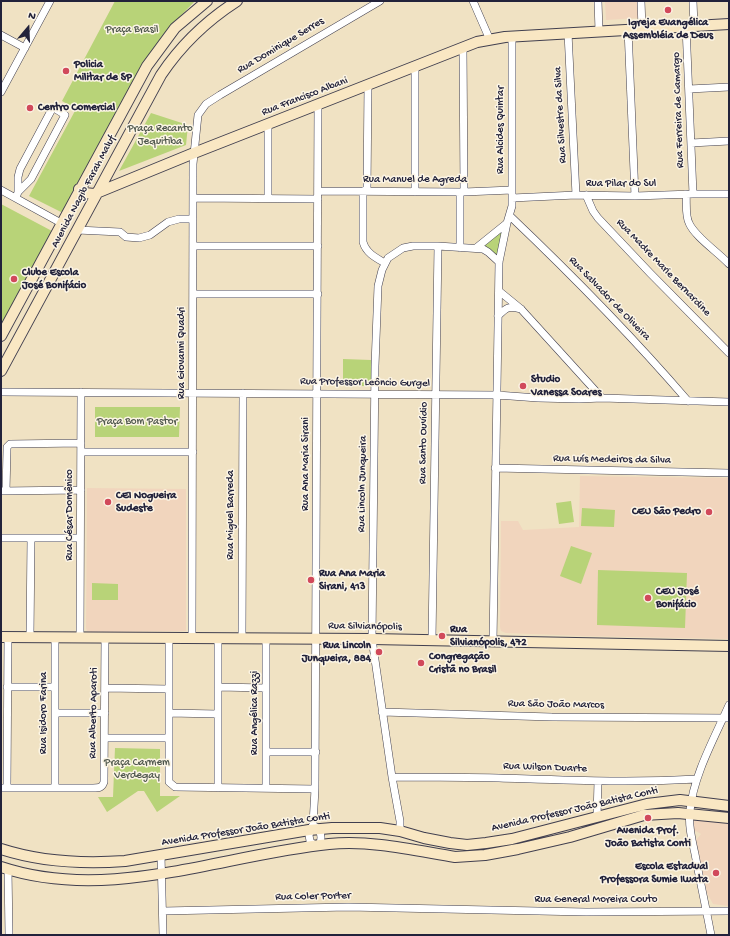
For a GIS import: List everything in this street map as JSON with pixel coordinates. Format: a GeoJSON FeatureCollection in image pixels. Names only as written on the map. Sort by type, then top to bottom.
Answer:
{"type":"FeatureCollection","features":[{"type":"Feature","properties":{"kind":"main road","name":"Avenida Nagib Farah Maluf"},"geometry":{"type":"LineString","coordinates":[[1,371],[79,226],[102,188],[161,75],[171,60],[199,29],[237,1]]}},
{"type":"Feature","properties":{"kind":"main road","name":"Avenida Nagib Farah Maluf"},"geometry":{"type":"LineString","coordinates":[[1,336],[61,222],[147,66],[176,28],[204,2]]}},
{"type":"Feature","properties":{"kind":"main road","name":"Rua Francisco Albani"},"geometry":{"type":"LineString","coordinates":[[80,188],[84,193],[89,194],[477,42],[512,37],[642,28],[729,24]]}},
{"type":"Feature","properties":{"kind":"main road"},"geometry":{"type":"LineString","coordinates":[[61,222],[79,226]]}},
{"type":"Feature","properties":{"kind":"main road"},"geometry":{"type":"LineString","coordinates":[[56,232],[65,234],[72,240]]}},
{"type":"Feature","properties":{"kind":"main road","name":"Rua Silvianópolis"},"geometry":{"type":"LineString","coordinates":[[4,637],[372,639],[729,646]]}},
{"type":"Feature","properties":{"kind":"main road","name":"Avenida Professor João Batista Conti"},"geometry":{"type":"LineString","coordinates":[[1,850],[45,859],[96,863],[125,861],[314,828],[349,827],[400,830],[436,840],[468,845],[512,839],[647,804],[680,800],[729,806]]}},
{"type":"Feature","properties":{"kind":"main road","name":"Avenida Professor João Batista Conti"},"geometry":{"type":"LineString","coordinates":[[4,868],[23,873],[70,880],[138,877],[317,846],[338,844],[391,845],[455,857],[485,855],[570,837],[644,815],[689,813],[729,818]]}},
{"type":"Feature","properties":{"kind":"main road"},"geometry":{"type":"LineString","coordinates":[[391,845],[395,841],[400,830]]}},
{"type":"Feature","properties":{"kind":"main road"},"geometry":{"type":"LineString","coordinates":[[96,863],[96,880]]}},
{"type":"Feature","properties":{"kind":"street"},"geometry":{"type":"LineString","coordinates":[[1,92],[50,1]]}},
{"type":"Feature","properties":{"kind":"street","name":"Rua Dominique Serres"},"geometry":{"type":"LineString","coordinates":[[198,116],[206,104],[380,1]]}},
{"type":"Feature","properties":{"kind":"street"},"geometry":{"type":"LineString","coordinates":[[473,1],[490,40]]}},
{"type":"Feature","properties":{"kind":"street"},"geometry":{"type":"LineString","coordinates":[[598,1],[599,31]]}},
{"type":"Feature","properties":{"kind":"street"},"geometry":{"type":"LineString","coordinates":[[641,1],[642,28]]}},
{"type":"Feature","properties":{"kind":"street","name":"Rua Ferreira de Camargo"},"geometry":{"type":"LineString","coordinates":[[693,1],[690,26],[689,89],[691,143],[688,219],[689,224],[700,238],[720,254],[729,264]]}},
{"type":"Feature","properties":{"kind":"street"},"geometry":{"type":"LineString","coordinates":[[628,29],[635,196]]}},
{"type":"Feature","properties":{"kind":"street","name":"Rua Silvestre da Silva"},"geometry":{"type":"LineString","coordinates":[[568,33],[576,195]]}},
{"type":"Feature","properties":{"kind":"street"},"geometry":{"type":"LineString","coordinates":[[1,35],[25,48]]}},
{"type":"Feature","properties":{"kind":"street","name":"Rua Alcides Quintar"},"geometry":{"type":"LineString","coordinates":[[500,260],[512,194],[512,37]]}},
{"type":"Feature","properties":{"kind":"street"},"geometry":{"type":"LineString","coordinates":[[460,248],[463,47]]}},
{"type":"Feature","properties":{"kind":"street"},"geometry":{"type":"LineString","coordinates":[[416,66],[416,192]]}},
{"type":"Feature","properties":{"kind":"street"},"geometry":{"type":"LineString","coordinates":[[368,85],[364,248],[385,263],[395,252],[403,248],[413,246],[476,248],[488,252],[500,260],[493,642]]}},
{"type":"Feature","properties":{"kind":"street"},"geometry":{"type":"LineString","coordinates":[[689,89],[729,87]]}},
{"type":"Feature","properties":{"kind":"street","name":"Rua Ana Maria Sirani"},"geometry":{"type":"LineString","coordinates":[[314,828],[322,839],[317,846],[309,838],[314,828],[316,752],[318,105]]}},
{"type":"Feature","properties":{"kind":"street"},"geometry":{"type":"LineString","coordinates":[[54,108],[64,114],[64,118],[31,179],[17,195],[20,169],[52,109],[54,108]]}},
{"type":"Feature","properties":{"kind":"street","name":"Rua Giovanni Quadri"},"geometry":{"type":"LineString","coordinates":[[192,638],[193,198],[194,153],[198,116]]}},
{"type":"Feature","properties":{"kind":"street"},"geometry":{"type":"LineString","coordinates":[[268,124],[268,198]]}},
{"type":"Feature","properties":{"kind":"street"},"geometry":{"type":"LineString","coordinates":[[691,143],[729,141]]}},
{"type":"Feature","properties":{"kind":"street"},"geometry":{"type":"LineString","coordinates":[[1,190],[17,195],[61,222]]}},
{"type":"Feature","properties":{"kind":"street","name":"Rua Manuel de Agreda"},"geometry":{"type":"LineString","coordinates":[[193,198],[268,198],[365,191],[512,194]]}},
{"type":"Feature","properties":{"kind":"street","name":"Rua Pilar do Sul"},"geometry":{"type":"LineString","coordinates":[[512,194],[635,196],[729,194]]}},
{"type":"Feature","properties":{"kind":"street","name":"Rua Madre Marie Bernardine"},"geometry":{"type":"LineString","coordinates":[[586,195],[598,218],[729,353]]}},
{"type":"Feature","properties":{"kind":"street"},"geometry":{"type":"LineString","coordinates":[[79,226],[120,232],[126,237],[139,238],[150,235],[168,222],[179,219],[193,220]]}},
{"type":"Feature","properties":{"kind":"street"},"geometry":{"type":"LineString","coordinates":[[476,248],[508,219]]}},
{"type":"Feature","properties":{"kind":"street","name":"Rua Salvador de Oliveira"},"geometry":{"type":"LineString","coordinates":[[508,219],[559,263],[652,359],[688,401]]}},
{"type":"Feature","properties":{"kind":"street"},"geometry":{"type":"LineString","coordinates":[[193,246],[318,246]]}},
{"type":"Feature","properties":{"kind":"street","name":"Rua Santo Ouvídio"},"geometry":{"type":"LineString","coordinates":[[432,640],[438,246]]}},
{"type":"Feature","properties":{"kind":"street"},"geometry":{"type":"LineString","coordinates":[[720,254],[729,254]]}},
{"type":"Feature","properties":{"kind":"street","name":"Rua Lincoln Junqueira"},"geometry":{"type":"LineString","coordinates":[[385,263],[378,286],[372,639],[382,712],[400,820],[400,830]]}},
{"type":"Feature","properties":{"kind":"street"},"geometry":{"type":"LineString","coordinates":[[499,291],[521,309],[602,398]]}},
{"type":"Feature","properties":{"kind":"street"},"geometry":{"type":"LineString","coordinates":[[193,294],[318,294]]}},
{"type":"Feature","properties":{"kind":"street"},"geometry":{"type":"LineString","coordinates":[[498,316],[505,308],[510,307],[521,309]]}},
{"type":"Feature","properties":{"kind":"street","name":"Rua Professor Leôncio Gurgel"},"geometry":{"type":"LineString","coordinates":[[1,392],[435,394],[497,395],[571,399],[602,398],[729,402]]}},
{"type":"Feature","properties":{"kind":"street","name":"Rua César Domênico"},"geometry":{"type":"LineString","coordinates":[[80,637],[81,392]]}},
{"type":"Feature","properties":{"kind":"street","name":"Rua Miguel Barreda"},"geometry":{"type":"LineString","coordinates":[[242,638],[243,393]]}},
{"type":"Feature","properties":{"kind":"street"},"geometry":{"type":"LineString","coordinates":[[81,443],[14,443],[8,445],[6,450],[4,491],[81,490]]}},
{"type":"Feature","properties":{"kind":"street"},"geometry":{"type":"LineString","coordinates":[[81,452],[193,452]]}},
{"type":"Feature","properties":{"kind":"street","name":"Rua Luís Medeiros da Silva"},"geometry":{"type":"LineString","coordinates":[[495,468],[729,473]]}},
{"type":"Feature","properties":{"kind":"street"},"geometry":{"type":"LineString","coordinates":[[1,538],[80,538]]}},
{"type":"Feature","properties":{"kind":"street"},"geometry":{"type":"LineString","coordinates":[[30,637],[31,538]]}},
{"type":"Feature","properties":{"kind":"street"},"geometry":{"type":"LineString","coordinates":[[4,637],[7,687],[4,788],[55,788]]}},
{"type":"Feature","properties":{"kind":"street","name":"Rua Isidoro Farina"},"geometry":{"type":"LineString","coordinates":[[55,637],[55,788]]}},
{"type":"Feature","properties":{"kind":"street","name":"Rua Alberto Aparoti"},"geometry":{"type":"LineString","coordinates":[[55,788],[100,788],[104,782],[106,637]]}},
{"type":"Feature","properties":{"kind":"street"},"geometry":{"type":"LineString","coordinates":[[169,638],[168,738],[169,782],[171,785],[175,787],[315,789]]}},
{"type":"Feature","properties":{"kind":"street"},"geometry":{"type":"LineString","coordinates":[[218,638],[218,788]]}},
{"type":"Feature","properties":{"kind":"street","name":"Rua Angélica Razzi"},"geometry":{"type":"LineString","coordinates":[[266,638],[266,788]]}},
{"type":"Feature","properties":{"kind":"street"},"geometry":{"type":"LineString","coordinates":[[7,687],[55,687]]}},
{"type":"Feature","properties":{"kind":"street"},"geometry":{"type":"LineString","coordinates":[[105,688],[169,689]]}},
{"type":"Feature","properties":{"kind":"street"},"geometry":{"type":"LineString","coordinates":[[218,688],[266,688]]}},
{"type":"Feature","properties":{"kind":"street"},"geometry":{"type":"LineString","coordinates":[[711,935],[693,843],[689,813],[697,779],[717,731],[726,718],[729,705]]}},
{"type":"Feature","properties":{"kind":"street","name":"Rua São João Marcos"},"geometry":{"type":"LineString","coordinates":[[382,712],[552,717],[726,718]]}},
{"type":"Feature","properties":{"kind":"street"},"geometry":{"type":"LineString","coordinates":[[55,713],[105,713]]}},
{"type":"Feature","properties":{"kind":"street"},"geometry":{"type":"LineString","coordinates":[[169,713],[218,714]]}},
{"type":"Feature","properties":{"kind":"street"},"geometry":{"type":"LineString","coordinates":[[104,738],[168,738]]}},
{"type":"Feature","properties":{"kind":"street"},"geometry":{"type":"LineString","coordinates":[[266,752],[316,752]]}},
{"type":"Feature","properties":{"kind":"street","name":"Rua Wilson Duarte"},"geometry":{"type":"LineString","coordinates":[[392,776],[669,781],[697,779]]}},
{"type":"Feature","properties":{"kind":"street"},"geometry":{"type":"LineString","coordinates":[[597,817],[598,780]]}},
{"type":"Feature","properties":{"kind":"street"},"geometry":{"type":"LineString","coordinates":[[161,855],[163,935]]}},
{"type":"Feature","properties":{"kind":"street"},"geometry":{"type":"LineString","coordinates":[[4,868],[9,935]]}},
{"type":"Feature","properties":{"kind":"street","name":"Rua Coler Porter"},"geometry":{"type":"LineString","coordinates":[[162,911],[341,907],[463,910]]}},
{"type":"Feature","properties":{"kind":"street","name":"Rua General Moreira Couto"},"geometry":{"type":"LineString","coordinates":[[463,910],[586,912],[729,911]]}},
{"type":"Feature","properties":{"kind":"shaded area"},"geometry":{"type":"Polygon","coordinates":[[[605,1],[638,1],[639,18],[606,20],[605,1]]]}},
{"type":"Feature","properties":{"kind":"shaded area"},"geometry":{"type":"Polygon","coordinates":[[[580,476],[729,478],[729,639],[583,636],[506,633],[501,631],[501,521],[518,521],[523,530],[579,527],[580,476]]]}},
{"type":"Feature","properties":{"kind":"shaded area"},"geometry":{"type":"Polygon","coordinates":[[[87,488],[186,489],[186,631],[87,631],[87,488]]]}},
{"type":"Feature","properties":{"kind":"shaded area","name":"Escola Estadual Professora Sumie Iwata"},"geometry":{"type":"Polygon","coordinates":[[[694,819],[729,824],[729,906],[713,904],[707,893],[696,840],[701,834],[694,830],[694,819]]]}},
{"type":"Feature","properties":{"kind":"green space","name":"Praça Brasil"},"geometry":{"type":"Polygon","coordinates":[[[115,1],[195,1],[179,17],[152,50],[140,69],[63,213],[29,196],[76,109],[62,101],[115,1]]]}},
{"type":"Feature","properties":{"kind":"green space","name":"Praça Recanto Jequitiba"},"geometry":{"type":"Polygon","coordinates":[[[151,113],[188,125],[186,145],[119,171],[151,113]]]}},
{"type":"Feature","properties":{"kind":"green space","name":"Clube Escola José Bonifácio"},"geometry":{"type":"Polygon","coordinates":[[[1,204],[52,231],[1,327],[1,204]]]}},
{"type":"Feature","properties":{"kind":"green space"},"geometry":{"type":"Polygon","coordinates":[[[502,231],[499,260],[479,247],[502,231]]]}},
{"type":"Feature","properties":{"kind":"green space"},"geometry":{"type":"Polygon","coordinates":[[[343,359],[371,360],[370,386],[343,386],[343,359]]]}},
{"type":"Feature","properties":{"kind":"green space","name":"Praça Bom Pastor"},"geometry":{"type":"Polygon","coordinates":[[[95,407],[180,407],[179,437],[95,437],[95,407]]]}},
{"type":"Feature","properties":{"kind":"green space"},"geometry":{"type":"Polygon","coordinates":[[[571,501],[574,522],[559,524],[556,503],[571,501]]]}},
{"type":"Feature","properties":{"kind":"green space"},"geometry":{"type":"Polygon","coordinates":[[[582,508],[615,510],[614,527],[581,526],[582,508]]]}},
{"type":"Feature","properties":{"kind":"green space"},"geometry":{"type":"Polygon","coordinates":[[[571,546],[592,553],[581,584],[560,576],[571,546]]]}},
{"type":"Feature","properties":{"kind":"green space"},"geometry":{"type":"Polygon","coordinates":[[[598,570],[687,573],[685,628],[597,625],[598,570]]]}},
{"type":"Feature","properties":{"kind":"green space"},"geometry":{"type":"Polygon","coordinates":[[[92,583],[118,584],[118,600],[92,600],[92,583]]]}},
{"type":"Feature","properties":{"kind":"green space","name":"Praça Carmem Verdegay"},"geometry":{"type":"Polygon","coordinates":[[[115,748],[160,749],[160,796],[180,796],[157,812],[144,791],[138,791],[107,812],[98,797],[113,797],[115,748]]]}},
{"type":"Feature","properties":{"kind":"place","name":"Igreja Evangélica Assembléia de Deus"},"geometry":{"type":"Point","coordinates":[668,10]}},
{"type":"Feature","properties":{"kind":"place","name":"Policia Militar de SP"},"geometry":{"type":"Point","coordinates":[66,71]}},
{"type":"Feature","properties":{"kind":"place","name":"Centro Comercial"},"geometry":{"type":"Point","coordinates":[30,108]}},
{"type":"Feature","properties":{"kind":"place","name":"Clube Escola José Bonifácio"},"geometry":{"type":"Point","coordinates":[14,279]}},
{"type":"Feature","properties":{"kind":"place","name":"Studio Vanessa Soares"},"geometry":{"type":"Point","coordinates":[523,386]}},
{"type":"Feature","properties":{"kind":"place","name":"CEI Nogueira Sudeste"},"geometry":{"type":"Point","coordinates":[108,502]}},
{"type":"Feature","properties":{"kind":"place","name":"CEU São Pedro"},"geometry":{"type":"Point","coordinates":[709,512]}},
{"type":"Feature","properties":{"kind":"place","name":"Rua Ana Maria Sirani, 413"},"geometry":{"type":"Point","coordinates":[311,580]}},
{"type":"Feature","properties":{"kind":"place","name":"CEU José Bonifácio"},"geometry":{"type":"Point","coordinates":[648,598]}},
{"type":"Feature","properties":{"kind":"place","name":"Rua Silvianópolis, 472"},"geometry":{"type":"Point","coordinates":[442,636]}},
{"type":"Feature","properties":{"kind":"place","name":"Rua Lincoln Junqueira, 884"},"geometry":{"type":"Point","coordinates":[379,652]}},
{"type":"Feature","properties":{"kind":"place","name":"Congregação Cristã no Brasil"},"geometry":{"type":"Point","coordinates":[421,663]}},
{"type":"Feature","properties":{"kind":"place","name":"Avenida Prof. João Batista Conti"},"geometry":{"type":"Point","coordinates":[648,818]}},
{"type":"Feature","properties":{"kind":"place","name":"Escola Estadual Professora Sumie Iwata"},"geometry":{"type":"Point","coordinates":[716,873]}}]}
